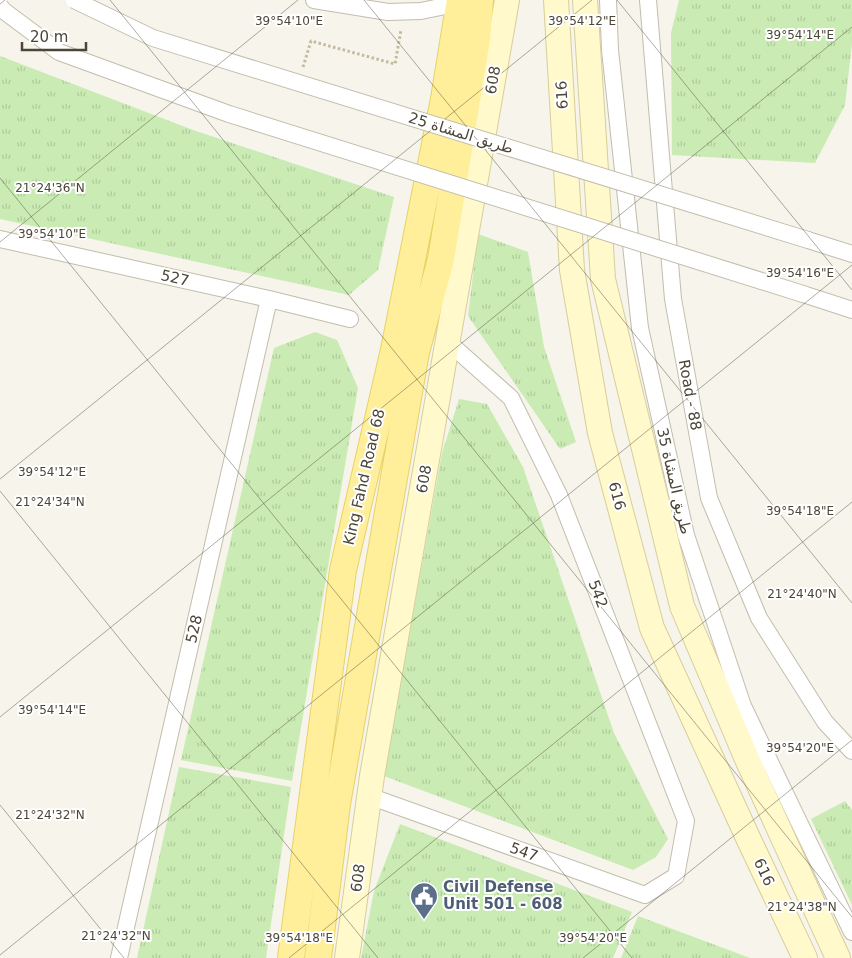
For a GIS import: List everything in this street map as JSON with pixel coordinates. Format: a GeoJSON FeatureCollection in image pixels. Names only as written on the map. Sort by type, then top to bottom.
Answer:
{"type":"FeatureCollection","features":[{"type":"Feature","properties":{"kind":"main road","name":"608"},"geometry":{"type":"LineString","coordinates":[[347,958],[369,796],[507,0]]}},
{"type":"Feature","properties":{"kind":"main road","name":"616"},"geometry":{"type":"LineString","coordinates":[[556,0],[572,270],[602,442],[652,628],[748,840],[805,958]]}},
{"type":"Feature","properties":{"kind":"main road","name":"616"},"geometry":{"type":"LineString","coordinates":[[584,0],[603,279],[682,606],[747,759],[838,958]]}},
{"type":"Feature","properties":{"kind":"main road","name":"King Fahd Road 68"},"geometry":{"type":"LineString","coordinates":[[291,958],[343,570],[396,341],[444,98],[467,1]]}},
{"type":"Feature","properties":{"kind":"main road","name":"King Fahd Road 68"},"geometry":{"type":"LineString","coordinates":[[318,958],[337,804],[416,352],[441,259],[477,39],[467,1]]}},
{"type":"Feature","properties":{"kind":"street","name":"طريق المشاة 25"},"geometry":{"type":"LineString","coordinates":[[74,0],[153,38],[852,254]]}},
{"type":"Feature","properties":{"kind":"street"},"geometry":{"type":"LineString","coordinates":[[314,0],[388,12],[421,11],[467,1]]}},
{"type":"Feature","properties":{"kind":"street","name":"طريق المشاة 35"},"geometry":{"type":"LineString","coordinates":[[608,0],[610,50],[640,328],[686,535],[743,706],[852,932]]}},
{"type":"Feature","properties":{"kind":"street","name":"Road - 88"},"geometry":{"type":"LineString","coordinates":[[648,0],[673,299],[709,498],[759,618],[825,722],[852,751]]}},
{"type":"Feature","properties":{"kind":"street"},"geometry":{"type":"LineString","coordinates":[[0,6],[59,52],[229,114],[852,310]]}},
{"type":"Feature","properties":{"kind":"street","name":"527"},"geometry":{"type":"LineString","coordinates":[[0,239],[350,319]]}},
{"type":"Feature","properties":{"kind":"street","name":"528"},"geometry":{"type":"LineString","coordinates":[[119,958],[269,299]]}},
{"type":"Feature","properties":{"kind":"street","name":"542"},"geometry":{"type":"LineString","coordinates":[[448,342],[511,398],[559,495],[686,821],[676,876]]}},
{"type":"Feature","properties":{"kind":"street","name":"547"},"geometry":{"type":"LineString","coordinates":[[369,796],[645,895],[676,876]]}},
{"type":"Feature","properties":{"kind":"path"},"geometry":{"type":"LineString","coordinates":[[298,83],[311,41],[394,64],[405,12]]}},
{"type":"Feature","properties":{"kind":"green space"},"geometry":{"type":"Polygon","coordinates":[[[679,0],[852,0],[852,44],[845,105],[815,163],[672,155],[671,33],[679,0]]]}},
{"type":"Feature","properties":{"kind":"green space"},"geometry":{"type":"Polygon","coordinates":[[[0,56],[193,130],[394,197],[378,270],[349,295],[0,219],[0,56]]]}},
{"type":"Feature","properties":{"kind":"green space"},"geometry":{"type":"Polygon","coordinates":[[[478,234],[528,252],[544,347],[576,442],[560,449],[468,316],[478,234]]]}},
{"type":"Feature","properties":{"kind":"green space"},"geometry":{"type":"Polygon","coordinates":[[[315,332],[337,340],[358,388],[292,781],[181,760],[274,348],[315,332]]]}},
{"type":"Feature","properties":{"kind":"green space"},"geometry":{"type":"Polygon","coordinates":[[[459,399],[487,404],[523,467],[614,733],[668,839],[656,857],[633,870],[384,776],[442,453],[459,399]]]}},
{"type":"Feature","properties":{"kind":"green space"},"geometry":{"type":"Polygon","coordinates":[[[179,767],[291,787],[266,958],[137,958],[179,767]]]}},
{"type":"Feature","properties":{"kind":"green space"},"geometry":{"type":"Polygon","coordinates":[[[845,801],[852,810],[852,905],[811,819],[845,801]]]}},
{"type":"Feature","properties":{"kind":"green space"},"geometry":{"type":"Polygon","coordinates":[[[400,824],[632,912],[613,958],[361,958],[374,891],[400,824]]]}},
{"type":"Feature","properties":{"kind":"green space"},"geometry":{"type":"Polygon","coordinates":[[[638,916],[750,958],[621,958],[638,916]]]}},
{"type":"Feature","properties":{"kind":"place","name":"Civil Defense Unit 501 - 608"},"geometry":{"type":"Point","coordinates":[424,920]}}]}
